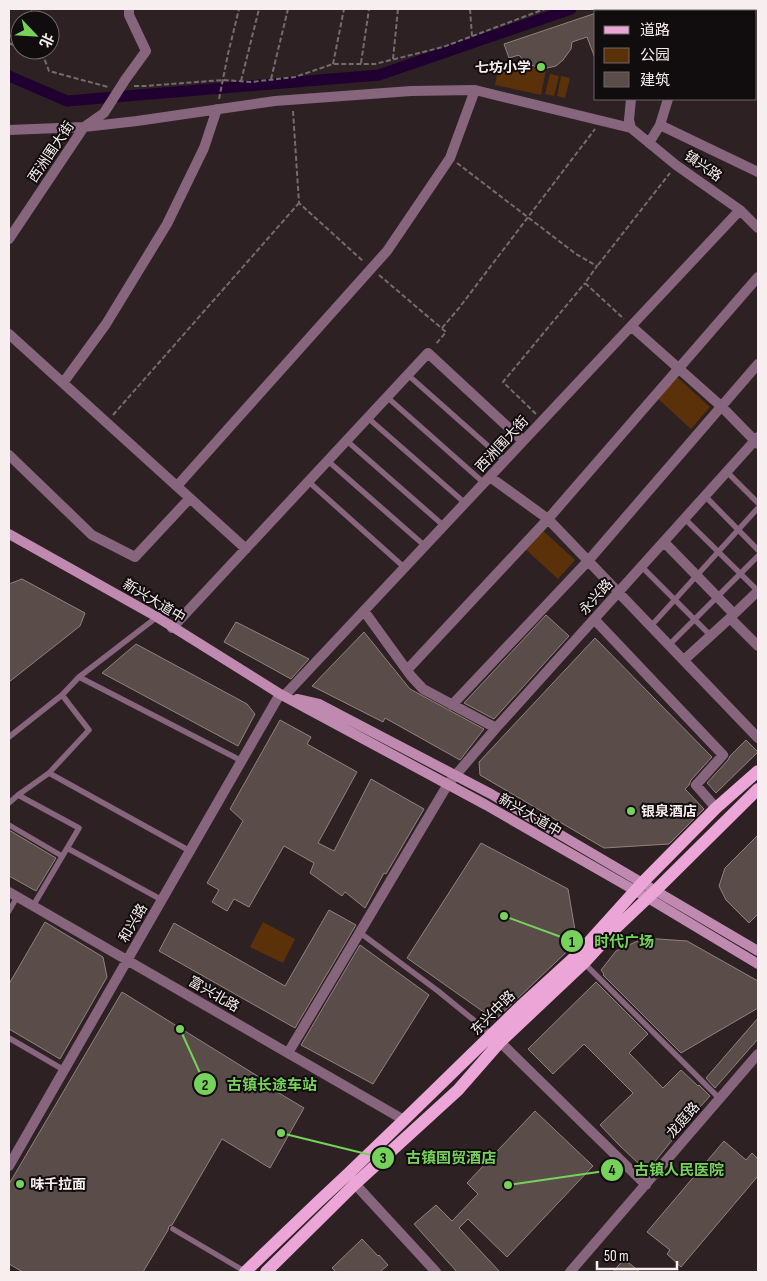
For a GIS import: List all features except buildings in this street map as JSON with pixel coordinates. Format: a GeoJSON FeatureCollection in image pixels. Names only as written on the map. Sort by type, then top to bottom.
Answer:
{"type":"FeatureCollection","features":[{"type":"Feature","properties":{"kind":"main road","name":"新兴大道中"},"geometry":{"type":"LineString","coordinates":[[9,536],[157,618],[282,695],[638,887]]}},
{"type":"Feature","properties":{"kind":"main road","name":"新兴大道中"},"geometry":{"type":"LineString","coordinates":[[282,695],[320,704],[491,794],[651,895],[723,937],[758,952]]}},
{"type":"Feature","properties":{"kind":"main road","name":"东兴中路"},"geometry":{"type":"LineString","coordinates":[[266,1272],[355,1184],[458,1090],[521,1006],[578,954],[638,887],[716,808],[758,771]]}},
{"type":"Feature","properties":{"kind":"main road","name":"东兴中路"},"geometry":{"type":"LineString","coordinates":[[246,1272],[404,1120],[584,963],[617,927],[758,789]]}},
{"type":"Feature","properties":{"kind":"main road","name":"新兴大道中"},"geometry":{"type":"LineString","coordinates":[[723,937],[758,964]]}},
{"type":"Feature","properties":{"kind":"street","name":"西洲围大街"},"geometry":{"type":"LineString","coordinates":[[9,239],[84,127],[104,113],[146,52],[129,9]]}},
{"type":"Feature","properties":{"kind":"street"},"geometry":{"type":"LineString","coordinates":[[177,486],[387,251],[450,158],[475,90]]}},
{"type":"Feature","properties":{"kind":"street"},"geometry":{"type":"LineString","coordinates":[[9,130],[84,127],[293,99],[411,91],[475,90],[631,128],[629,120],[631,100]]}},
{"type":"Feature","properties":{"kind":"street"},"geometry":{"type":"LineString","coordinates":[[649,143],[660,125],[668,100]]}},
{"type":"Feature","properties":{"kind":"street"},"geometry":{"type":"LineString","coordinates":[[63,383],[106,324],[167,224],[204,148],[217,109]]}},
{"type":"Feature","properties":{"kind":"street"},"geometry":{"type":"LineString","coordinates":[[660,125],[758,172]]}},
{"type":"Feature","properties":{"kind":"street","name":"镇兴路"},"geometry":{"type":"LineString","coordinates":[[631,128],[676,165],[740,210],[758,228]]}},
{"type":"Feature","properties":{"kind":"street","name":"西洲围大街"},"geometry":{"type":"LineString","coordinates":[[282,695],[405,568],[740,210]]}},
{"type":"Feature","properties":{"kind":"street"},"geometry":{"type":"LineString","coordinates":[[406,670],[548,519],[758,277]]}},
{"type":"Feature","properties":{"kind":"street"},"geometry":{"type":"LineString","coordinates":[[631,326],[757,440]]}},
{"type":"Feature","properties":{"kind":"street"},"geometry":{"type":"LineString","coordinates":[[9,334],[246,549]]}},
{"type":"Feature","properties":{"kind":"street"},"geometry":{"type":"LineString","coordinates":[[172,628],[428,353],[523,441]]}},
{"type":"Feature","properties":{"kind":"street"},"geometry":{"type":"LineString","coordinates":[[452,705],[588,562],[758,364]]}},
{"type":"Feature","properties":{"kind":"street","name":"永兴路"},"geometry":{"type":"LineString","coordinates":[[288,1053],[448,784],[618,592],[757,440]]}},
{"type":"Feature","properties":{"kind":"street"},"geometry":{"type":"LineString","coordinates":[[9,455],[92,535],[135,557],[190,498]]}},
{"type":"Feature","properties":{"kind":"street"},"geometry":{"type":"LineString","coordinates":[[487,480],[548,519],[758,738]]}},
{"type":"Feature","properties":{"kind":"street"},"geometry":{"type":"LineString","coordinates":[[664,542],[717,597],[758,646]]}},
{"type":"Feature","properties":{"kind":"street"},"geometry":{"type":"LineString","coordinates":[[684,660],[758,591]]}},
{"type":"Feature","properties":{"kind":"street"},"geometry":{"type":"LineString","coordinates":[[364,611],[406,670],[423,689],[496,728]]}},
{"type":"Feature","properties":{"kind":"street"},"geometry":{"type":"LineString","coordinates":[[594,619],[723,755],[696,785],[716,808]]}},
{"type":"Feature","properties":{"kind":"street","name":"和兴路"},"geometry":{"type":"LineString","coordinates":[[9,1166],[24,1145],[64,1070],[282,695]]}},
{"type":"Feature","properties":{"kind":"street","name":"富兴北路"},"geometry":{"type":"LineString","coordinates":[[13,895],[404,1120]]}},
{"type":"Feature","properties":{"kind":"street"},"geometry":{"type":"LineString","coordinates":[[496,1039],[646,1185]]}},
{"type":"Feature","properties":{"kind":"street","name":"龙庭路"},"geometry":{"type":"LineString","coordinates":[[570,1272],[758,1054]]}},
{"type":"Feature","properties":{"kind":"street"},"geometry":{"type":"LineString","coordinates":[[355,1184],[436,1272]]}},
{"type":"Feature","properties":{"kind":"lane"},"geometry":{"type":"LineString","coordinates":[[408,375],[505,461]]}},
{"type":"Feature","properties":{"kind":"lane"},"geometry":{"type":"LineString","coordinates":[[387,397],[487,480]]}},
{"type":"Feature","properties":{"kind":"lane"},"geometry":{"type":"LineString","coordinates":[[368,418],[465,503]]}},
{"type":"Feature","properties":{"kind":"lane"},"geometry":{"type":"LineString","coordinates":[[347,441],[444,526]]}},
{"type":"Feature","properties":{"kind":"lane"},"geometry":{"type":"LineString","coordinates":[[328,461],[425,546]]}},
{"type":"Feature","properties":{"kind":"lane"},"geometry":{"type":"LineString","coordinates":[[727,472],[758,503]]}},
{"type":"Feature","properties":{"kind":"lane"},"geometry":{"type":"LineString","coordinates":[[309,482],[405,568]]}},
{"type":"Feature","properties":{"kind":"lane"},"geometry":{"type":"LineString","coordinates":[[705,496],[758,550]]}},
{"type":"Feature","properties":{"kind":"lane"},"geometry":{"type":"LineString","coordinates":[[651,626],[758,508]]}},
{"type":"Feature","properties":{"kind":"lane"},"geometry":{"type":"LineString","coordinates":[[685,519],[758,591]]}},
{"type":"Feature","properties":{"kind":"lane"},"geometry":{"type":"LineString","coordinates":[[669,644],[758,556]]}},
{"type":"Feature","properties":{"kind":"lane"},"geometry":{"type":"LineString","coordinates":[[642,567],[711,636]]}},
{"type":"Feature","properties":{"kind":"lane"},"geometry":{"type":"LineString","coordinates":[[9,737],[62,695],[79,677],[157,618]]}},
{"type":"Feature","properties":{"kind":"lane"},"geometry":{"type":"LineString","coordinates":[[79,677],[242,761]]}},
{"type":"Feature","properties":{"kind":"lane"},"geometry":{"type":"LineString","coordinates":[[9,803],[50,773],[89,730],[62,695]]}},
{"type":"Feature","properties":{"kind":"lane"},"geometry":{"type":"LineString","coordinates":[[50,773],[190,851]]}},
{"type":"Feature","properties":{"kind":"lane"},"geometry":{"type":"LineString","coordinates":[[18,796],[79,828],[33,906]]}},
{"type":"Feature","properties":{"kind":"lane"},"geometry":{"type":"LineString","coordinates":[[9,826],[62,856]]}},
{"type":"Feature","properties":{"kind":"lane"},"geometry":{"type":"LineString","coordinates":[[67,848],[162,900]]}},
{"type":"Feature","properties":{"kind":"lane"},"geometry":{"type":"LineString","coordinates":[[9,911],[13,895]]}},
{"type":"Feature","properties":{"kind":"lane"},"geometry":{"type":"LineString","coordinates":[[359,932],[438,991],[496,1039]]}},
{"type":"Feature","properties":{"kind":"lane"},"geometry":{"type":"LineString","coordinates":[[584,963],[720,1099]]}},
{"type":"Feature","properties":{"kind":"lane"},"geometry":{"type":"LineString","coordinates":[[9,1038],[64,1070]]}},
{"type":"Feature","properties":{"kind":"lane"},"geometry":{"type":"LineString","coordinates":[[173,1229],[246,1272]]}},
{"type":"Feature","properties":{"kind":"path"},"geometry":{"type":"LineString","coordinates":[[217,109],[239,9]]}},
{"type":"Feature","properties":{"kind":"path"},"geometry":{"type":"LineString","coordinates":[[240,81],[260,9]]}},
{"type":"Feature","properties":{"kind":"path"},"geometry":{"type":"LineString","coordinates":[[270,80],[288,9]]}},
{"type":"Feature","properties":{"kind":"path"},"geometry":{"type":"LineString","coordinates":[[332,64],[344,9]]}},
{"type":"Feature","properties":{"kind":"path"},"geometry":{"type":"LineString","coordinates":[[360,64],[369,9]]}},
{"type":"Feature","properties":{"kind":"path"},"geometry":{"type":"LineString","coordinates":[[393,59],[398,9]]}},
{"type":"Feature","properties":{"kind":"path"},"geometry":{"type":"LineString","coordinates":[[470,9],[472,36]]}},
{"type":"Feature","properties":{"kind":"path"},"geometry":{"type":"LineString","coordinates":[[530,9],[531,14]]}},
{"type":"Feature","properties":{"kind":"path"},"geometry":{"type":"LineString","coordinates":[[45,60],[49,71],[111,88],[125,80],[134,86],[146,86],[223,80],[251,82],[295,78],[332,64],[375,64],[443,47],[545,9]]}},
{"type":"Feature","properties":{"kind":"path"},"geometry":{"type":"LineString","coordinates":[[293,99],[299,203],[446,332],[428,353]]}},
{"type":"Feature","properties":{"kind":"path"},"geometry":{"type":"LineString","coordinates":[[442,328],[601,121]]}},
{"type":"Feature","properties":{"kind":"path"},"geometry":{"type":"LineString","coordinates":[[450,158],[576,254],[597,266]]}},
{"type":"Feature","properties":{"kind":"path"},"geometry":{"type":"LineString","coordinates":[[543,420],[503,382],[585,283],[676,165]]}},
{"type":"Feature","properties":{"kind":"path"},"geometry":{"type":"LineString","coordinates":[[106,422],[299,203]]}},
{"type":"Feature","properties":{"kind":"path"},"geometry":{"type":"LineString","coordinates":[[585,283],[631,326]]}},
{"type":"Feature","properties":{"kind":"green space"},"geometry":{"type":"Polygon","coordinates":[[[500,61],[546,70],[541,95],[495,85],[500,61]]]}},
{"type":"Feature","properties":{"kind":"green space"},"geometry":{"type":"Polygon","coordinates":[[[550,74],[559,76],[554,96],[545,94],[550,74]]]}},
{"type":"Feature","properties":{"kind":"green space"},"geometry":{"type":"Polygon","coordinates":[[[561,76],[570,78],[565,98],[557,96],[561,76]]]}},
{"type":"Feature","properties":{"kind":"green space"},"geometry":{"type":"Polygon","coordinates":[[[676,376],[710,407],[691,429],[656,397],[676,376]]]}},
{"type":"Feature","properties":{"kind":"green space"},"geometry":{"type":"Polygon","coordinates":[[[539,527],[575,560],[558,579],[522,546],[539,527]]]}},
{"type":"Feature","properties":{"kind":"green space"},"geometry":{"type":"Polygon","coordinates":[[[263,922],[295,939],[283,963],[250,947],[263,922]]]}},
{"type":"Feature","properties":{"kind":"waterway"},"geometry":{"type":"LineString","coordinates":[[9,76],[67,101],[379,75],[571,9]]}},
{"type":"Feature","properties":{"kind":"place","name":"七坊小学"},"geometry":{"type":"Point","coordinates":[541,67]}},
{"type":"Feature","properties":{"kind":"place","name":"银泉酒店"},"geometry":{"type":"Point","coordinates":[631,811]}},
{"type":"Feature","properties":{"kind":"place","name":"时代广场"},"geometry":{"type":"Point","coordinates":[504,916]}},
{"type":"Feature","properties":{"kind":"place","name":"古镇长途车站"},"geometry":{"type":"Point","coordinates":[180,1029]}},
{"type":"Feature","properties":{"kind":"place","name":"古镇国贸酒店"},"geometry":{"type":"Point","coordinates":[281,1133]}},
{"type":"Feature","properties":{"kind":"place","name":"味千拉面"},"geometry":{"type":"Point","coordinates":[20,1184]}},
{"type":"Feature","properties":{"kind":"place","name":"古镇人民医院"},"geometry":{"type":"Point","coordinates":[508,1185]}}]}
